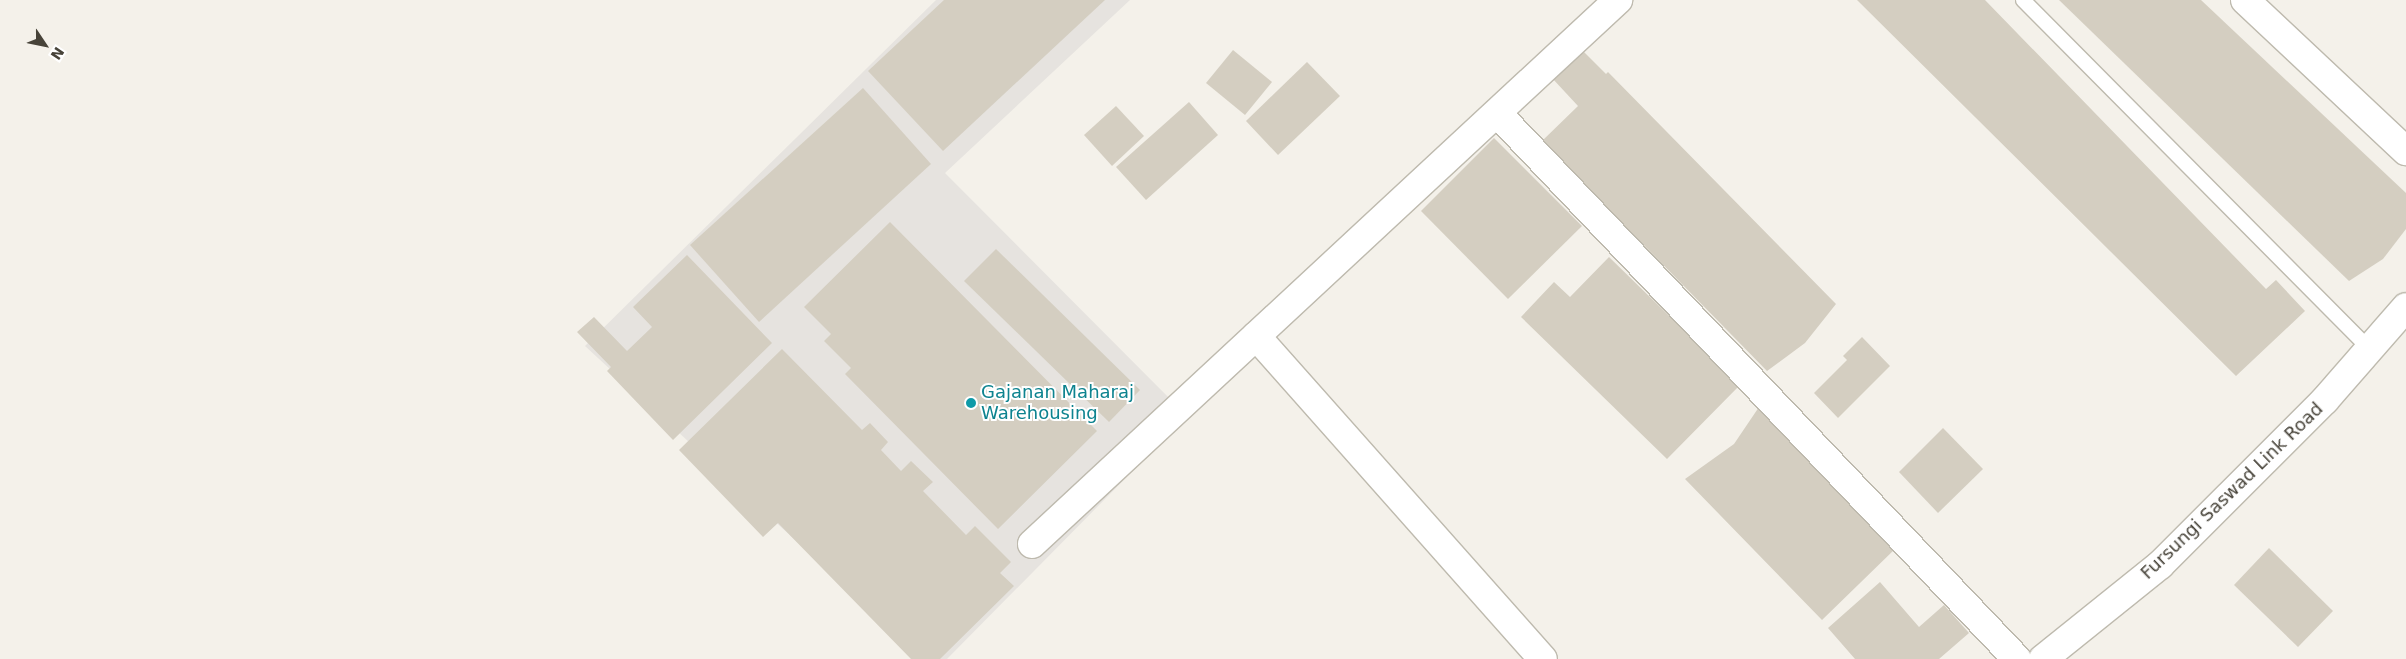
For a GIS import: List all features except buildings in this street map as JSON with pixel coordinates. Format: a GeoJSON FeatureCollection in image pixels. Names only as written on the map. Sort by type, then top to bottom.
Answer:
{"type":"FeatureCollection","features":[{"type":"Feature","properties":{"kind":"street"},"geometry":{"type":"LineString","coordinates":[[2245,0],[2406,151]]}},
{"type":"Feature","properties":{"kind":"street"},"geometry":{"type":"LineString","coordinates":[[1032,544],[1497,113],[1611,2]]}},
{"type":"Feature","properties":{"kind":"street"},"geometry":{"type":"LineString","coordinates":[[1497,113],[2017,659]]}},
{"type":"Feature","properties":{"kind":"street","name":"Fursungi Saswad Link Road"},"geometry":{"type":"LineString","coordinates":[[2043,659],[2160,565],[2325,400],[2405,308]]}},
{"type":"Feature","properties":{"kind":"street"},"geometry":{"type":"LineString","coordinates":[[1256,336],[1543,659]]}},
{"type":"Feature","properties":{"kind":"lane"},"geometry":{"type":"LineString","coordinates":[[2023,0],[2370,349]]}},
{"type":"Feature","properties":{"kind":"shaded area"},"geometry":{"type":"Polygon","coordinates":[[[936,0],[1130,0],[945,173],[1187,416],[947,659],[924,659],[585,346],[936,0]]]}},
{"type":"Feature","properties":{"kind":"place","name":"Gajanan Maharaj Warehousing"},"geometry":{"type":"Point","coordinates":[971,403]}}]}
